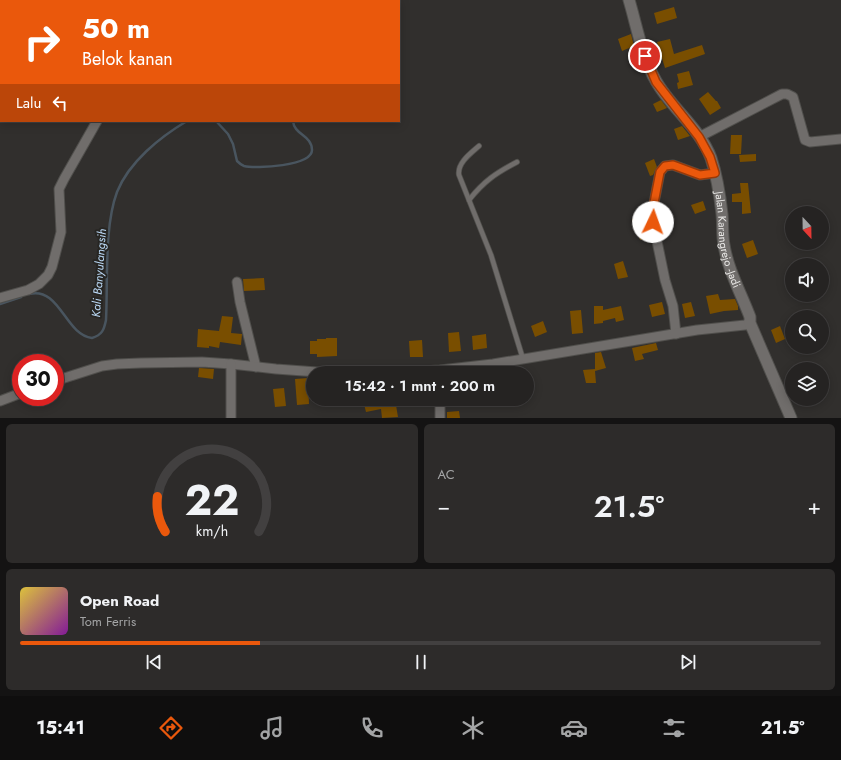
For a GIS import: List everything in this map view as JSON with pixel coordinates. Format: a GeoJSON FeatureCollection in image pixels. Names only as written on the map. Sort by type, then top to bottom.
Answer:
{"type":"FeatureCollection","features":[{"type":"Feature","properties":{"kind":"street","name":"Jalan Karangrejo -Jadi"},"geometry":{"type":"LineString","coordinates":[[629,0],[641,42],[656,82],[699,137],[710,157],[718,185],[724,244],[728,262],[750,316],[750,323],[791,418]]}},
{"type":"Feature","properties":{"kind":"street"},"geometry":{"type":"LineString","coordinates":[[699,137],[782,94],[787,94],[793,97],[806,140],[810,142],[841,140]]}},
{"type":"Feature","properties":{"kind":"street"},"geometry":{"type":"LineString","coordinates":[[0,298],[28,290],[48,275],[52,268],[61,232],[59,190],[96,122]]}},
{"type":"Feature","properties":{"kind":"street"},"geometry":{"type":"LineString","coordinates":[[676,334],[673,306],[665,280],[653,222],[654,203],[660,172],[665,166],[673,165],[700,175],[715,173]]}},
{"type":"Feature","properties":{"kind":"street"},"geometry":{"type":"LineString","coordinates":[[237,282],[240,302],[256,367]]}},
{"type":"Feature","properties":{"kind":"street"},"geometry":{"type":"LineString","coordinates":[[478,366],[697,330],[745,326],[750,323]]}},
{"type":"Feature","properties":{"kind":"street"},"geometry":{"type":"LineString","coordinates":[[64,378],[102,366],[116,364],[202,362],[306,371]]}},
{"type":"Feature","properties":{"kind":"street"},"geometry":{"type":"LineString","coordinates":[[231,364],[231,418]]}},
{"type":"Feature","properties":{"kind":"street"},"geometry":{"type":"LineString","coordinates":[[0,401],[12,396]]}},
{"type":"Feature","properties":{"kind":"street"},"geometry":{"type":"LineString","coordinates":[[440,406],[440,418]]}},
{"type":"Feature","properties":{"kind":"lane"},"geometry":{"type":"LineString","coordinates":[[479,146],[463,161],[459,168],[459,175],[491,255],[523,359]]}},
{"type":"Feature","properties":{"kind":"lane"},"geometry":{"type":"LineString","coordinates":[[469,200],[492,176],[517,162]]}},
{"type":"Feature","properties":{"kind":"building"},"geometry":{"type":"Polygon","coordinates":[[[674,7],[677,18],[657,24],[654,13],[674,7]]]}},
{"type":"Feature","properties":{"kind":"building"},"geometry":{"type":"Polygon","coordinates":[[[631,34],[634,46],[622,51],[618,39],[631,34]]]}},
{"type":"Feature","properties":{"kind":"building"},"geometry":{"type":"Polygon","coordinates":[[[670,39],[674,54],[702,45],[705,54],[665,68],[657,42],[670,39]]]}},
{"type":"Feature","properties":{"kind":"building"},"geometry":{"type":"Polygon","coordinates":[[[689,71],[693,85],[678,89],[677,83],[679,82],[677,74],[689,71]]]}},
{"type":"Feature","properties":{"kind":"building"},"geometry":{"type":"Polygon","coordinates":[[[708,92],[717,101],[721,108],[710,115],[699,99],[708,92]]]}},
{"type":"Feature","properties":{"kind":"building"},"geometry":{"type":"Polygon","coordinates":[[[661,100],[667,108],[657,112],[653,104],[661,100]]]}},
{"type":"Feature","properties":{"kind":"building"},"geometry":{"type":"Polygon","coordinates":[[[682,126],[690,136],[678,140],[674,129],[682,126]]]}},
{"type":"Feature","properties":{"kind":"building"},"geometry":{"type":"Polygon","coordinates":[[[731,135],[742,135],[741,154],[730,154],[731,135]]]}},
{"type":"Feature","properties":{"kind":"building"},"geometry":{"type":"Polygon","coordinates":[[[756,154],[756,161],[740,162],[739,155],[756,154]]]}},
{"type":"Feature","properties":{"kind":"building"},"geometry":{"type":"Polygon","coordinates":[[[654,159],[657,167],[653,175],[650,176],[645,163],[654,159]]]}},
{"type":"Feature","properties":{"kind":"building"},"geometry":{"type":"Polygon","coordinates":[[[740,183],[748,183],[751,213],[742,214],[742,202],[732,202],[732,194],[741,193],[740,183]]]}},
{"type":"Feature","properties":{"kind":"building"},"geometry":{"type":"Polygon","coordinates":[[[703,201],[706,210],[695,214],[691,205],[703,201]]]}},
{"type":"Feature","properties":{"kind":"building"},"geometry":{"type":"Polygon","coordinates":[[[647,214],[650,238],[640,240],[638,229],[635,230],[632,219],[647,214]]]}},
{"type":"Feature","properties":{"kind":"building"},"geometry":{"type":"Polygon","coordinates":[[[753,240],[758,254],[747,258],[742,244],[753,240]]]}},
{"type":"Feature","properties":{"kind":"building"},"geometry":{"type":"Polygon","coordinates":[[[623,261],[628,277],[618,279],[614,264],[623,261]]]}},
{"type":"Feature","properties":{"kind":"building"},"geometry":{"type":"Polygon","coordinates":[[[264,278],[265,290],[244,291],[243,279],[264,278]]]}},
{"type":"Feature","properties":{"kind":"building"},"geometry":{"type":"Polygon","coordinates":[[[718,294],[720,300],[735,299],[738,310],[710,314],[706,296],[718,294]]]}},
{"type":"Feature","properties":{"kind":"building"},"geometry":{"type":"Polygon","coordinates":[[[662,302],[665,314],[652,317],[649,305],[662,302]]]}},
{"type":"Feature","properties":{"kind":"building"},"geometry":{"type":"Polygon","coordinates":[[[691,302],[695,316],[685,318],[682,304],[691,302]]]}},
{"type":"Feature","properties":{"kind":"building"},"geometry":{"type":"Polygon","coordinates":[[[594,306],[603,306],[603,310],[621,306],[624,320],[616,322],[615,318],[603,321],[603,323],[594,324],[594,306]]]}},
{"type":"Feature","properties":{"kind":"building"},"geometry":{"type":"Polygon","coordinates":[[[581,310],[583,333],[572,334],[570,311],[581,310]]]}},
{"type":"Feature","properties":{"kind":"building"},"geometry":{"type":"Polygon","coordinates":[[[222,316],[233,317],[231,333],[242,334],[241,345],[220,342],[219,348],[209,346],[209,348],[197,347],[198,329],[219,331],[222,316]]]}},
{"type":"Feature","properties":{"kind":"building"},"geometry":{"type":"Polygon","coordinates":[[[543,321],[547,332],[535,337],[531,326],[543,321]]]}},
{"type":"Feature","properties":{"kind":"building"},"geometry":{"type":"Polygon","coordinates":[[[780,326],[785,339],[776,343],[771,330],[780,326]]]}},
{"type":"Feature","properties":{"kind":"building"},"geometry":{"type":"Polygon","coordinates":[[[459,332],[461,351],[449,352],[448,333],[459,332]]]}},
{"type":"Feature","properties":{"kind":"building"},"geometry":{"type":"Polygon","coordinates":[[[486,334],[487,348],[473,350],[472,336],[486,334]]]}},
{"type":"Feature","properties":{"kind":"building"},"geometry":{"type":"Polygon","coordinates":[[[337,338],[337,356],[317,357],[317,354],[310,354],[310,341],[317,341],[317,339],[337,338]]]}},
{"type":"Feature","properties":{"kind":"building"},"geometry":{"type":"Polygon","coordinates":[[[422,340],[423,357],[410,357],[409,341],[422,340]]]}},
{"type":"Feature","properties":{"kind":"building"},"geometry":{"type":"Polygon","coordinates":[[[656,343],[658,350],[642,354],[644,359],[635,361],[632,348],[656,343]]]}},
{"type":"Feature","properties":{"kind":"building"},"geometry":{"type":"Polygon","coordinates":[[[601,352],[606,368],[595,371],[596,383],[586,383],[583,370],[595,369],[595,353],[601,352]]]}},
{"type":"Feature","properties":{"kind":"building"},"geometry":{"type":"Polygon","coordinates":[[[199,368],[214,369],[213,379],[198,377],[199,368]]]}},
{"type":"Feature","properties":{"kind":"building"},"geometry":{"type":"Polygon","coordinates":[[[306,378],[306,404],[297,405],[295,379],[306,378]]]}},
{"type":"Feature","properties":{"kind":"building"},"geometry":{"type":"Polygon","coordinates":[[[284,388],[286,406],[275,407],[273,389],[284,388]]]}},
{"type":"Feature","properties":{"kind":"building"},"geometry":{"type":"Polygon","coordinates":[[[364,406],[396,406],[398,417],[382,418],[381,409],[366,412],[364,406]]]}},
{"type":"Feature","properties":{"kind":"building"},"geometry":{"type":"Polygon","coordinates":[[[459,411],[460,418],[447,418],[447,412],[459,411]]]}},
{"type":"Feature","properties":{"kind":"waterway","name":"Kali Banyulangsih"},"geometry":{"type":"LineString","coordinates":[[29,294],[40,293],[48,297],[75,329],[83,335],[92,338],[100,334],[106,320],[108,238],[110,221],[117,192],[129,170],[146,151],[185,122]]}},
{"type":"Feature","properties":{"kind":"waterway","name":"Kali Banyulangsih"},"geometry":{"type":"LineString","coordinates":[[217,122],[228,134],[233,144],[237,161],[241,165],[250,167],[294,163],[303,160],[310,155],[312,150],[309,141],[296,129],[293,122]]}},
{"type":"Feature","properties":{"kind":"waterway","name":"Kali Banyulangsih"},"geometry":{"type":"LineString","coordinates":[[0,304],[21,297]]}},
{"type":"Feature","properties":{"kind":"route"},"geometry":{"type":"LineString","coordinates":[[645,56],[656,82],[699,137],[710,157],[715,173],[700,175],[673,165],[665,166],[660,172],[654,203],[653,222]]}}]}
